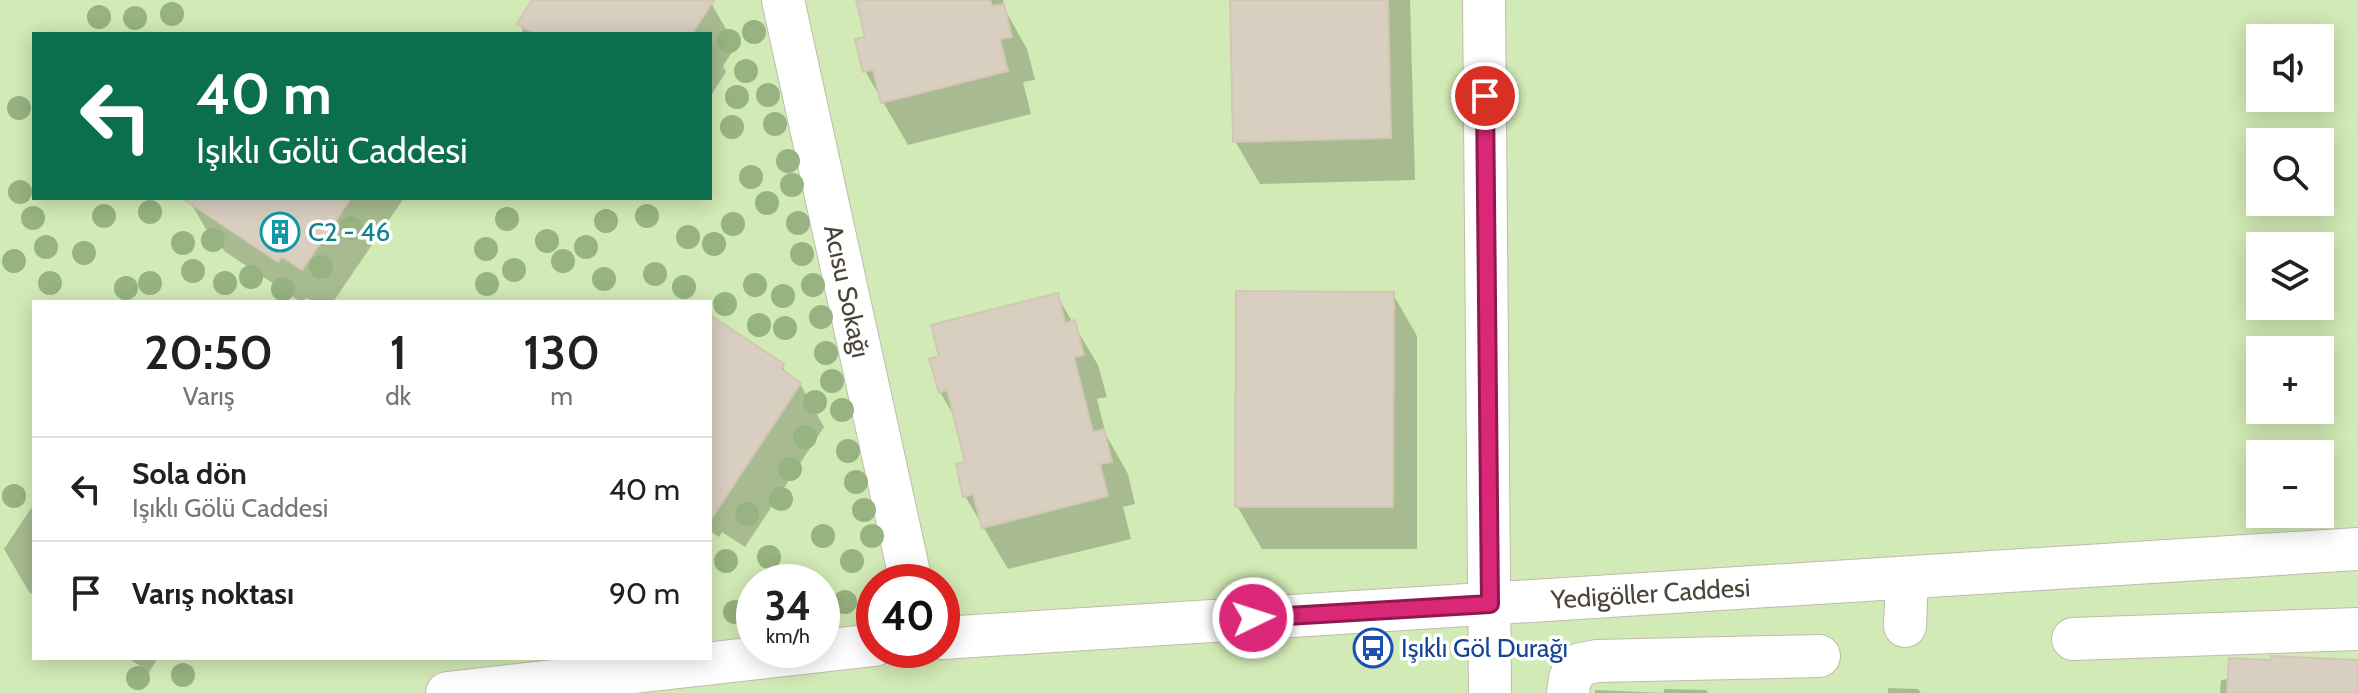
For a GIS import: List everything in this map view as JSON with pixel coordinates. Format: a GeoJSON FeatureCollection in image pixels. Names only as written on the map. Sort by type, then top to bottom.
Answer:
{"type":"FeatureCollection","features":[{"type":"Feature","properties":{"kind":"street","name":"Acısu Sokağı"},"geometry":{"type":"LineString","coordinates":[[783,0],[907,564]]}},
{"type":"Feature","properties":{"kind":"street"},"geometry":{"type":"LineString","coordinates":[[1484,0],[1490,693]]}},
{"type":"Feature","properties":{"kind":"street","name":"Yedigöller Caddesi"},"geometry":{"type":"LineString","coordinates":[[960,637],[2358,549]]}},
{"type":"Feature","properties":{"kind":"street"},"geometry":{"type":"LineString","coordinates":[[1905,626],[1907,578]]}},
{"type":"Feature","properties":{"kind":"street"},"geometry":{"type":"LineString","coordinates":[[2073,639],[2358,629]]}},
{"type":"Feature","properties":{"kind":"street"},"geometry":{"type":"LineString","coordinates":[[447,693],[856,647]]}},
{"type":"Feature","properties":{"kind":"street"},"geometry":{"type":"LineString","coordinates":[[1568,693],[1570,678],[1581,664],[1597,661],[1819,656]]}},
{"type":"Feature","properties":{"kind":"green space"},"geometry":{"type":"Polygon","coordinates":[[[0,0],[2358,0],[2358,693],[0,693],[0,0]]]}},
{"type":"Feature","properties":{"kind":"building"},"geometry":{"type":"Polygon","coordinates":[[[532,0],[714,0],[693,32],[531,32],[517,24],[532,0]]]}},
{"type":"Feature","properties":{"kind":"building"},"geometry":{"type":"Polygon","coordinates":[[[856,0],[990,0],[992,6],[1004,4],[1012,37],[1000,39],[1008,71],[881,103],[873,70],[863,72],[855,39],[865,37],[856,0]]]}},
{"type":"Feature","properties":{"kind":"building"},"geometry":{"type":"Polygon","coordinates":[[[1230,0],[1388,0],[1391,138],[1233,142],[1230,0]]]}},
{"type":"Feature","properties":{"kind":"building","name":"C2 - 46"},"geometry":{"type":"Polygon","coordinates":[[[185,200],[350,200],[302,270],[282,257],[278,262],[185,200]]]}},
{"type":"Feature","properties":{"kind":"building"},"geometry":{"type":"Polygon","coordinates":[[[1236,291],[1394,292],[1393,507],[1235,507],[1236,291]]]}},
{"type":"Feature","properties":{"kind":"building"},"geometry":{"type":"Polygon","coordinates":[[[1058,293],[1065,323],[1075,320],[1084,355],[1074,357],[1093,432],[1104,429],[1112,462],[1100,464],[1108,496],[982,528],[973,494],[963,497],[956,464],[965,462],[947,390],[939,393],[929,359],[939,356],[931,325],[1058,293]]]}},
{"type":"Feature","properties":{"kind":"building"},"geometry":{"type":"Polygon","coordinates":[[[712,316],[784,364],[781,369],[801,383],[712,518],[712,316]]]}},
{"type":"Feature","properties":{"kind":"building"},"geometry":{"type":"Polygon","coordinates":[[[2271,656],[2358,660],[2358,693],[2227,693],[2229,658],[2271,660],[2271,656]]]}},
{"type":"Feature","properties":{"kind":"place","name":"C2 - 46"},"geometry":{"type":"Point","coordinates":[280,232]}},
{"type":"Feature","properties":{"kind":"place","name":"Işıklı Göl Durağı"},"geometry":{"type":"Point","coordinates":[1373,648]}},
{"type":"Feature","properties":{"kind":"route"},"geometry":{"type":"LineString","coordinates":[[1253,618],[1490,604],[1485,96]]}}]}
